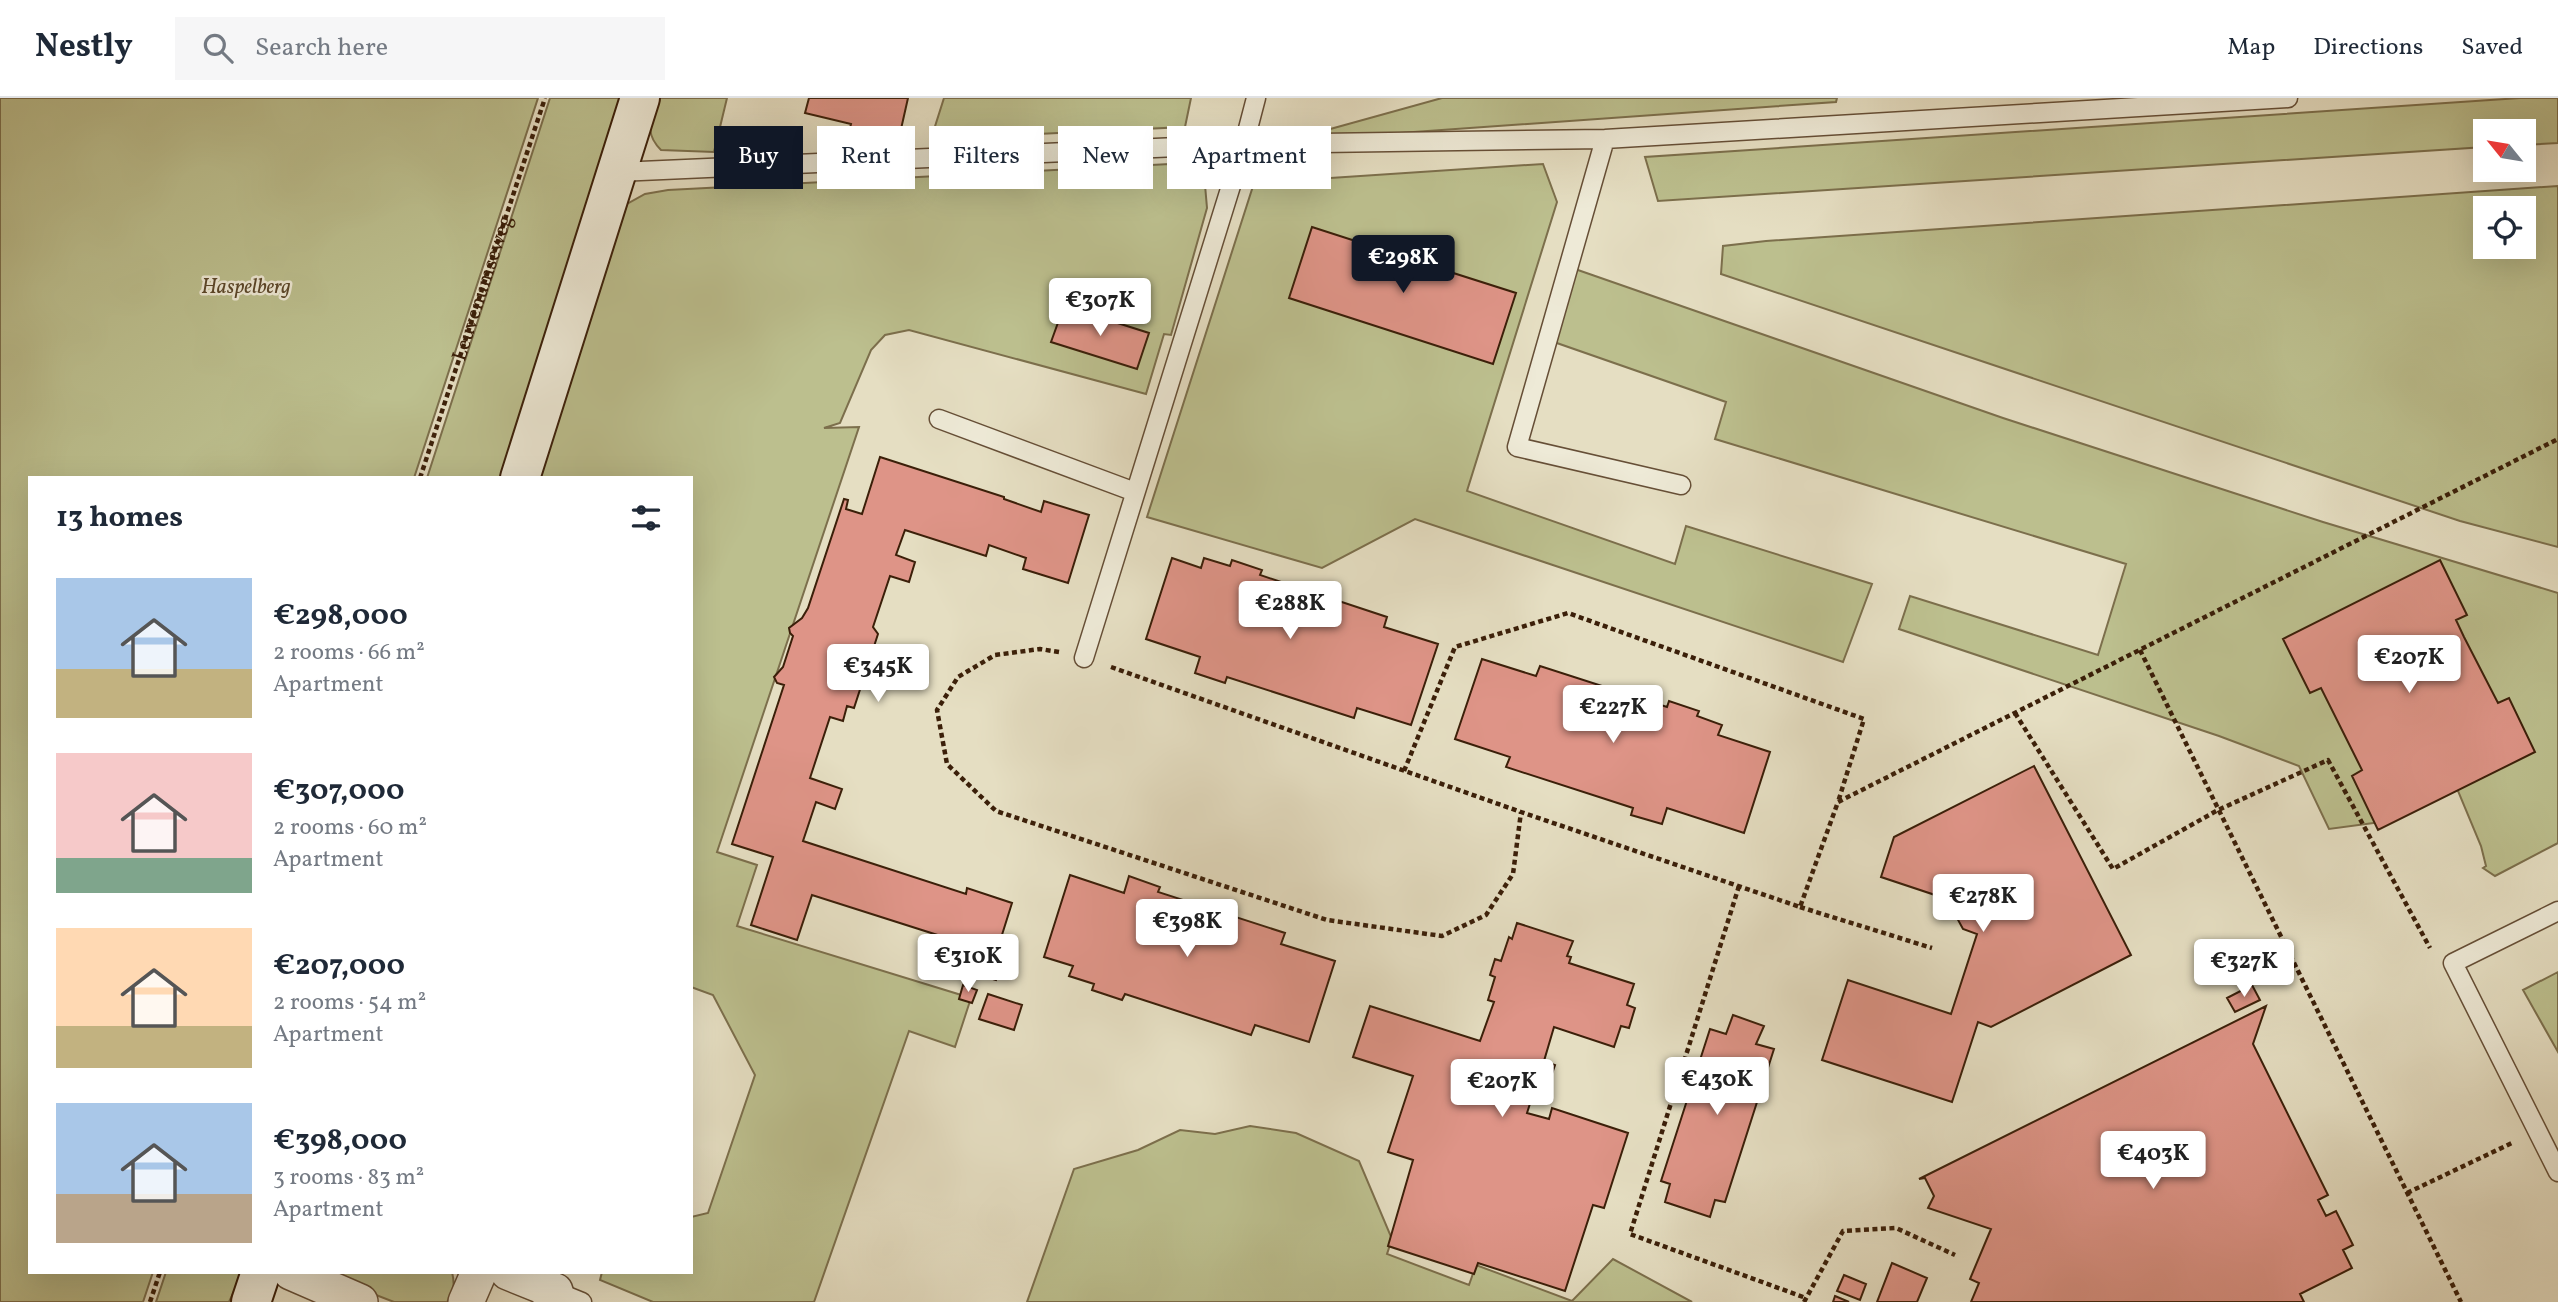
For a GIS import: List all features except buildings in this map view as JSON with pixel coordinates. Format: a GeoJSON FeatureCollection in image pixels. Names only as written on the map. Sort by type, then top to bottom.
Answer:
{"type":"FeatureCollection","features":[{"type":"Feature","properties":{"kind":"main road"},"geometry":{"type":"LineString","coordinates":[[521,476],[640,98]]}},
{"type":"Feature","properties":{"kind":"main road"},"geometry":{"type":"LineString","coordinates":[[251,1302],[260,1274]]}},
{"type":"Feature","properties":{"kind":"street"},"geometry":{"type":"LineString","coordinates":[[296,1274],[360,1302]]}},
{"type":"Feature","properties":{"kind":"street"},"geometry":{"type":"LineString","coordinates":[[466,1302],[479,1274]]}},
{"type":"Feature","properties":{"kind":"street"},"geometry":{"type":"LineString","coordinates":[[512,1274],[563,1298]]}},
{"type":"Feature","properties":{"kind":"lane"},"geometry":{"type":"LineString","coordinates":[[1249,126],[1256,98]]}},
{"type":"Feature","properties":{"kind":"lane"},"geometry":{"type":"LineString","coordinates":[[1331,143],[1605,139],[2288,98]]}},
{"type":"Feature","properties":{"kind":"lane"},"geometry":{"type":"LineString","coordinates":[[1605,139],[1517,447],[1681,485]]}},
{"type":"Feature","properties":{"kind":"lane"},"geometry":{"type":"LineString","coordinates":[[618,172],[1167,147]]}},
{"type":"Feature","properties":{"kind":"lane"},"geometry":{"type":"LineString","coordinates":[[1084,658],[1230,189]]}},
{"type":"Feature","properties":{"kind":"lane"},"geometry":{"type":"LineString","coordinates":[[939,419],[1135,492]]}},
{"type":"Feature","properties":{"kind":"lane"},"geometry":{"type":"LineString","coordinates":[[2558,911],[2453,963],[2558,1172]]}},
{"type":"Feature","properties":{"kind":"path","name":"Leuvenumseweg"},"geometry":{"type":"LineString","coordinates":[[421,476],[545,98]]}},
{"type":"Feature","properties":{"kind":"path"},"geometry":{"type":"LineString","coordinates":[[1838,802],[2558,439]]}},
{"type":"Feature","properties":{"kind":"path"},"geometry":{"type":"LineString","coordinates":[[1404,771],[1455,647],[1568,613],[1864,719],[1838,802],[1800,907]]}},
{"type":"Feature","properties":{"kind":"path"},"geometry":{"type":"LineString","coordinates":[[1521,812],[1513,874],[1486,915],[1442,936],[1327,920],[996,811],[947,764],[937,710],[958,677],[995,655],[1040,649],[1084,658],[1521,812],[1800,907],[1932,948]]}},
{"type":"Feature","properties":{"kind":"path"},"geometry":{"type":"LineString","coordinates":[[2140,650],[2461,1302]]}},
{"type":"Feature","properties":{"kind":"path"},"geometry":{"type":"LineString","coordinates":[[2015,713],[2113,869],[2218,810],[2328,760],[2429,948],[2453,963]]}},
{"type":"Feature","properties":{"kind":"path"},"geometry":{"type":"LineString","coordinates":[[1739,886],[1630,1234],[1805,1300],[1843,1231],[1896,1228],[1955,1255]]}},
{"type":"Feature","properties":{"kind":"path"},"geometry":{"type":"LineString","coordinates":[[2407,1192],[2537,1131]]}},
{"type":"Feature","properties":{"kind":"path"},"geometry":{"type":"LineString","coordinates":[[150,1302],[159,1274]]}},
{"type":"Feature","properties":{"kind":"green space","name":"Haspelberg"},"geometry":{"type":"Polygon","coordinates":[[[0,98],[538,98],[415,476],[28,476],[28,1274],[152,1274],[143,1302],[0,1302],[0,98]]]}},
{"type":"Feature","properties":{"kind":"green space"},"geometry":{"type":"Polygon","coordinates":[[[550,98],[622,98],[503,476],[428,476],[550,98]]]}},
{"type":"Feature","properties":{"kind":"green space"},"geometry":{"type":"Polygon","coordinates":[[[658,98],[727,98],[720,126],[714,126],[714,152],[661,150],[652,138],[652,120],[658,98]]]}},
{"type":"Feature","properties":{"kind":"green space"},"geometry":{"type":"Polygon","coordinates":[[[944,98],[1191,98],[1185,126],[1153,129],[1153,126],[1058,126],[1058,133],[1044,134],[1044,126],[935,126],[944,98]]]}},
{"type":"Feature","properties":{"kind":"green space"},"geometry":{"type":"Polygon","coordinates":[[[1442,98],[1837,98],[1836,102],[1331,138],[1331,129],[1442,98]]]}},
{"type":"Feature","properties":{"kind":"green space"},"geometry":{"type":"Polygon","coordinates":[[[2520,98],[2558,98],[2558,143],[2536,144],[2536,119],[2473,119],[2473,148],[1658,201],[1645,157],[2520,98]]]}},
{"type":"Feature","properties":{"kind":"green space"},"geometry":{"type":"Polygon","coordinates":[[[1167,164],[1167,189],[1205,189],[1207,208],[1171,335],[1164,334],[1146,394],[909,330],[885,335],[871,350],[840,423],[824,428],[859,427],[717,852],[757,865],[737,926],[971,998],[955,1047],[909,1031],[814,1302],[653,1302],[600,1280],[602,1274],[693,1274],[693,1217],[708,1213],[755,1075],[713,995],[693,988],[693,476],[541,476],[627,204],[645,194],[714,188],[803,189],[803,183],[817,182],[817,189],[915,189],[915,177],[929,176],[929,189],[1044,189],[1044,171],[1058,170],[1058,189],[1153,189],[1153,165],[1167,164]]]}},
{"type":"Feature","properties":{"kind":"green space"},"geometry":{"type":"Polygon","coordinates":[[[1543,164],[1557,202],[1467,491],[1675,564],[1686,526],[1872,584],[1843,662],[1415,519],[1322,568],[1147,517],[1252,189],[1331,189],[1331,178],[1543,164]]]}},
{"type":"Feature","properties":{"kind":"green space"},"geometry":{"type":"Polygon","coordinates":[[[2558,186],[2558,547],[2460,521],[1721,274],[1723,246],[2558,186]]]}},
{"type":"Feature","properties":{"kind":"green space"},"geometry":{"type":"Polygon","coordinates":[[[1575,269],[2003,418],[2323,522],[2558,593],[2558,843],[2495,876],[2483,868],[2486,866],[2481,846],[2456,786],[2381,822],[2329,829],[2299,766],[2219,736],[1899,629],[1910,596],[2098,655],[2126,564],[1715,439],[1726,402],[1554,342],[1575,269]]]}},
{"type":"Feature","properties":{"kind":"green space"},"geometry":{"type":"Polygon","coordinates":[[[2558,972],[2558,1052],[2523,990],[2558,972]]]}},
{"type":"Feature","properties":{"kind":"green space"},"geometry":{"type":"Polygon","coordinates":[[[1250,1126],[1296,1133],[1359,1161],[1392,1239],[1387,1254],[1469,1285],[1476,1265],[1572,1301],[1613,1259],[1692,1302],[1027,1302],[1074,1169],[1138,1150],[1180,1130],[1215,1134],[1250,1126]]]}},
{"type":"Feature","properties":{"kind":"green space"},"geometry":{"type":"Polygon","coordinates":[[[165,1274],[242,1274],[229,1302],[156,1302],[165,1274]]]}},
{"type":"Feature","properties":{"kind":"green space"},"geometry":{"type":"Polygon","coordinates":[[[328,1274],[452,1274],[453,1288],[447,1302],[394,1302],[328,1274]]]}}]}
